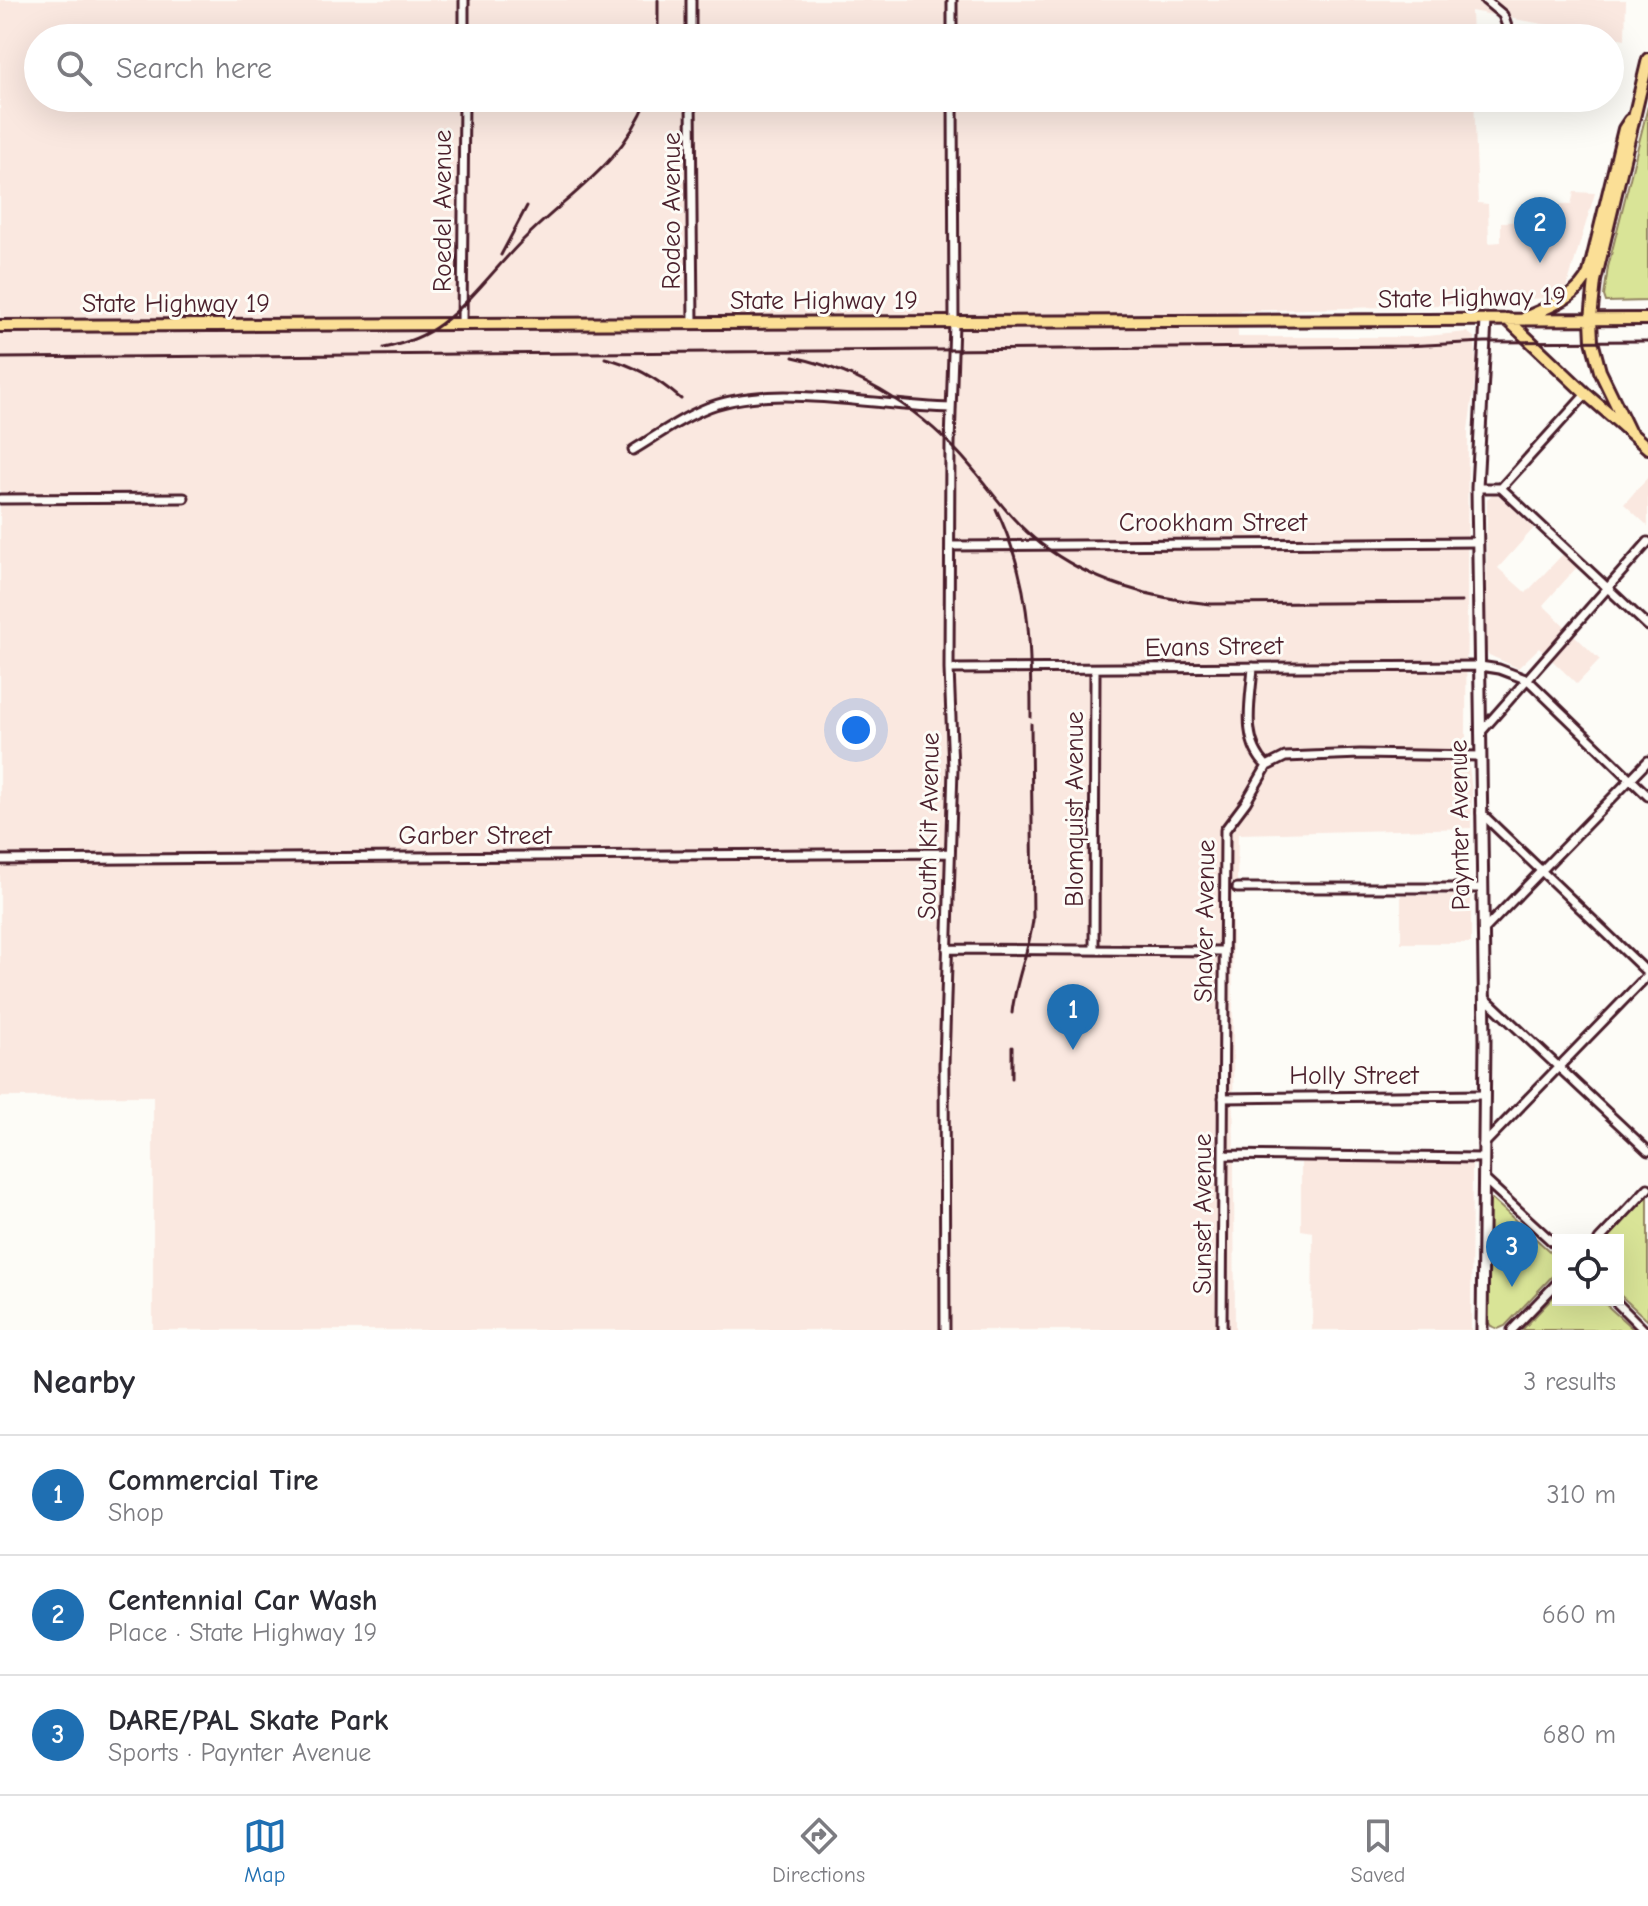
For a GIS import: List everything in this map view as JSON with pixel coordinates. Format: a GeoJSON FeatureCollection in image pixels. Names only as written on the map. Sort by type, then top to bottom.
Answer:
{"type":"FeatureCollection","features":[{"type":"Feature","properties":{"kind":"main road"},"geometry":{"type":"LineString","coordinates":[[1629,431],[1600,371],[1592,341],[1591,319],[1595,281],[1648,59]]}},
{"type":"Feature","properties":{"kind":"main road"},"geometry":{"type":"LineString","coordinates":[[1523,319],[1570,297],[1584,284],[1624,129],[1636,109]]}},
{"type":"Feature","properties":{"kind":"main road"},"geometry":{"type":"LineString","coordinates":[[1507,319],[1648,448]]}},
{"type":"Feature","properties":{"kind":"main road","name":"State Highway 19"},"geometry":{"type":"LineString","coordinates":[[0,326],[1648,319]]}},
{"type":"Feature","properties":{"kind":"street"},"geometry":{"type":"LineString","coordinates":[[464,0],[464,24]]}},
{"type":"Feature","properties":{"kind":"street"},"geometry":{"type":"LineString","coordinates":[[691,0],[691,24]]}},
{"type":"Feature","properties":{"kind":"street"},"geometry":{"type":"LineString","coordinates":[[952,0],[952,24]]}},
{"type":"Feature","properties":{"kind":"street"},"geometry":{"type":"LineString","coordinates":[[1485,0],[1503,15],[1506,24]]}},
{"type":"Feature","properties":{"kind":"street","name":"Roedel Avenue"},"geometry":{"type":"LineString","coordinates":[[462,325],[464,112]]}},
{"type":"Feature","properties":{"kind":"street","name":"Rodeo Avenue"},"geometry":{"type":"LineString","coordinates":[[691,112],[693,324]]}},
{"type":"Feature","properties":{"kind":"street","name":"South Kit Avenue"},"geometry":{"type":"LineString","coordinates":[[945,1330],[944,1064],[953,768],[949,669],[954,323],[953,112]]}},
{"type":"Feature","properties":{"kind":"street","name":"Paynter Avenue"},"geometry":{"type":"LineString","coordinates":[[1482,1330],[1484,997],[1477,488],[1486,320]]}},
{"type":"Feature","properties":{"kind":"street"},"geometry":{"type":"LineString","coordinates":[[1501,488],[1586,394]]}},
{"type":"Feature","properties":{"kind":"street"},"geometry":{"type":"LineString","coordinates":[[633,450],[701,410],[729,401],[792,395],[908,407],[951,408]]}},
{"type":"Feature","properties":{"kind":"street"},"geometry":{"type":"LineString","coordinates":[[1477,488],[1501,488],[1648,626]]}},
{"type":"Feature","properties":{"kind":"street"},"geometry":{"type":"LineString","coordinates":[[0,499],[184,498]]}},
{"type":"Feature","properties":{"kind":"street","name":"Crookham Street"},"geometry":{"type":"LineString","coordinates":[[950,546],[1477,542]]}},
{"type":"Feature","properties":{"kind":"street"},"geometry":{"type":"LineString","coordinates":[[1480,733],[1648,542]]}},
{"type":"Feature","properties":{"kind":"street","name":"Evans Street"},"geometry":{"type":"LineString","coordinates":[[949,669],[1360,664],[1480,666],[1499,669],[1528,680]]}},
{"type":"Feature","properties":{"kind":"street"},"geometry":{"type":"LineString","coordinates":[[1253,667],[1248,725],[1256,756],[1267,766],[1285,757],[1360,754],[1480,756]]}},
{"type":"Feature","properties":{"kind":"street","name":"Blomquist Avenue"},"geometry":{"type":"LineString","coordinates":[[1094,949],[1095,669]]}},
{"type":"Feature","properties":{"kind":"street"},"geometry":{"type":"LineString","coordinates":[[1528,680],[1648,796]]}},
{"type":"Feature","properties":{"kind":"street"},"geometry":{"type":"LineString","coordinates":[[1483,931],[1648,761]]}},
{"type":"Feature","properties":{"kind":"street","name":"Shaver Avenue"},"geometry":{"type":"LineString","coordinates":[[1223,1098],[1225,830],[1267,766]]}},
{"type":"Feature","properties":{"kind":"street"},"geometry":{"type":"LineString","coordinates":[[1481,813],[1648,974],[1483,1145]]}},
{"type":"Feature","properties":{"kind":"street","name":"Garber Street"},"geometry":{"type":"LineString","coordinates":[[0,860],[950,853]]}},
{"type":"Feature","properties":{"kind":"street"},"geometry":{"type":"LineString","coordinates":[[1237,888],[1482,888]]}},
{"type":"Feature","properties":{"kind":"street"},"geometry":{"type":"LineString","coordinates":[[947,949],[1224,951]]}},
{"type":"Feature","properties":{"kind":"street"},"geometry":{"type":"LineString","coordinates":[[1484,997],[1648,1151]]}},
{"type":"Feature","properties":{"kind":"street","name":"Holly Street"},"geometry":{"type":"LineString","coordinates":[[1223,1098],[1484,1095]]}},
{"type":"Feature","properties":{"kind":"street","name":"Sunset Avenue"},"geometry":{"type":"LineString","coordinates":[[1222,1330],[1223,1098]]}},
{"type":"Feature","properties":{"kind":"street"},"geometry":{"type":"LineString","coordinates":[[1223,1155],[1484,1158]]}},
{"type":"Feature","properties":{"kind":"street"},"geometry":{"type":"LineString","coordinates":[[1484,1179],[1552,1241]]}},
{"type":"Feature","properties":{"kind":"street"},"geometry":{"type":"LineString","coordinates":[[1605,1234],[1648,1188]]}},
{"type":"Feature","properties":{"kind":"street"},"geometry":{"type":"LineString","coordinates":[[1512,1330],[1552,1288]]}},
{"type":"Feature","properties":{"kind":"street"},"geometry":{"type":"LineString","coordinates":[[1620,1306],[1644,1330]]}},
{"type":"Feature","properties":{"kind":"shaded area"},"geometry":{"type":"Polygon","coordinates":[[[0,0],[1626,0],[1625,39],[1624,24],[1542,24],[1471,11],[1471,24],[24,24],[24,112],[1475,112],[1478,203],[1488,204],[1489,243],[1501,242],[1501,222],[1561,221],[1561,204],[1571,205],[1574,192],[1595,193],[1567,286],[1559,297],[1422,306],[1237,311],[1238,337],[1418,337],[1467,332],[1475,338],[1476,372],[1468,430],[1466,740],[1472,791],[1471,828],[1238,834],[1237,882],[1232,883],[1235,1330],[153,1330],[153,1096],[0,1097],[0,0]]]}},
{"type":"Feature","properties":{"kind":"shaded area"},"geometry":{"type":"Polygon","coordinates":[[[1648,477],[1648,526],[1624,504],[1648,477]]]}},
{"type":"Feature","properties":{"kind":"shaded area"},"geometry":{"type":"Polygon","coordinates":[[[1494,493],[1534,528],[1498,568],[1526,593],[1563,554],[1577,567],[1543,605],[1600,660],[1577,684],[1539,648],[1518,668],[1489,655],[1486,650],[1487,499],[1494,493]]]}},
{"type":"Feature","properties":{"kind":"shaded area"},"geometry":{"type":"Polygon","coordinates":[[[1401,895],[1471,895],[1471,943],[1401,943],[1401,895]]]}},
{"type":"Feature","properties":{"kind":"shaded area"},"geometry":{"type":"Polygon","coordinates":[[[1301,1159],[1472,1163],[1471,1330],[1312,1330],[1313,1232],[1301,1230],[1301,1159]]]}},
{"type":"Feature","properties":{"kind":"green space"},"geometry":{"type":"Polygon","coordinates":[[[1648,106],[1648,301],[1606,302],[1608,267],[1648,106]]]}},
{"type":"Feature","properties":{"kind":"green space"},"geometry":{"type":"Polygon","coordinates":[[[1648,1194],[1648,1321],[1624,1299],[1624,1234],[1611,1234],[1648,1194]]]}},
{"type":"Feature","properties":{"kind":"green space"},"geometry":{"type":"Polygon","coordinates":[[[1492,1199],[1552,1254],[1552,1276],[1505,1326],[1498,1329],[1487,1320],[1488,1202],[1492,1199]]]}},
{"type":"Feature","properties":{"kind":"green space"},"geometry":{"type":"Polygon","coordinates":[[[1552,1298],[1552,1306],[1608,1306],[1634,1330],[1522,1330],[1552,1298]]]}},
{"type":"Feature","properties":{"kind":"railway"},"geometry":{"type":"LineString","coordinates":[[658,0],[658,24]]}},
{"type":"Feature","properties":{"kind":"railway"},"geometry":{"type":"LineString","coordinates":[[384,348],[428,332],[463,305],[523,240],[610,160],[642,112]]}},
{"type":"Feature","properties":{"kind":"railway"},"geometry":{"type":"LineString","coordinates":[[501,255],[527,206]]}},
{"type":"Feature","properties":{"kind":"railway"},"geometry":{"type":"LineString","coordinates":[[0,358],[1406,346],[1648,341]]}},
{"type":"Feature","properties":{"kind":"railway"},"geometry":{"type":"LineString","coordinates":[[793,357],[844,373],[913,412],[953,447],[1012,517],[1041,544],[1100,578],[1143,592],[1211,604],[1462,602]]}},
{"type":"Feature","properties":{"kind":"railway"},"geometry":{"type":"LineString","coordinates":[[605,358],[646,374],[681,399]]}},
{"type":"Feature","properties":{"kind":"railway"},"geometry":{"type":"LineString","coordinates":[[996,509],[1016,560],[1022,586],[1029,636],[1031,717]]}},
{"type":"Feature","properties":{"kind":"railway"},"geometry":{"type":"LineString","coordinates":[[1012,1013],[1033,920],[1031,724]]}},
{"type":"Feature","properties":{"kind":"railway"},"geometry":{"type":"LineString","coordinates":[[1012,1047],[1012,1078]]}},
{"type":"Feature","properties":{"kind":"place","name":"Centennial Car Wash"},"geometry":{"type":"Point","coordinates":[1540,263]}},
{"type":"Feature","properties":{"kind":"place","name":"Commercial Tire"},"geometry":{"type":"Point","coordinates":[1073,1050]}},
{"type":"Feature","properties":{"kind":"place","name":"DARE/PAL Skate Park"},"geometry":{"type":"Point","coordinates":[1512,1287]}}]}
